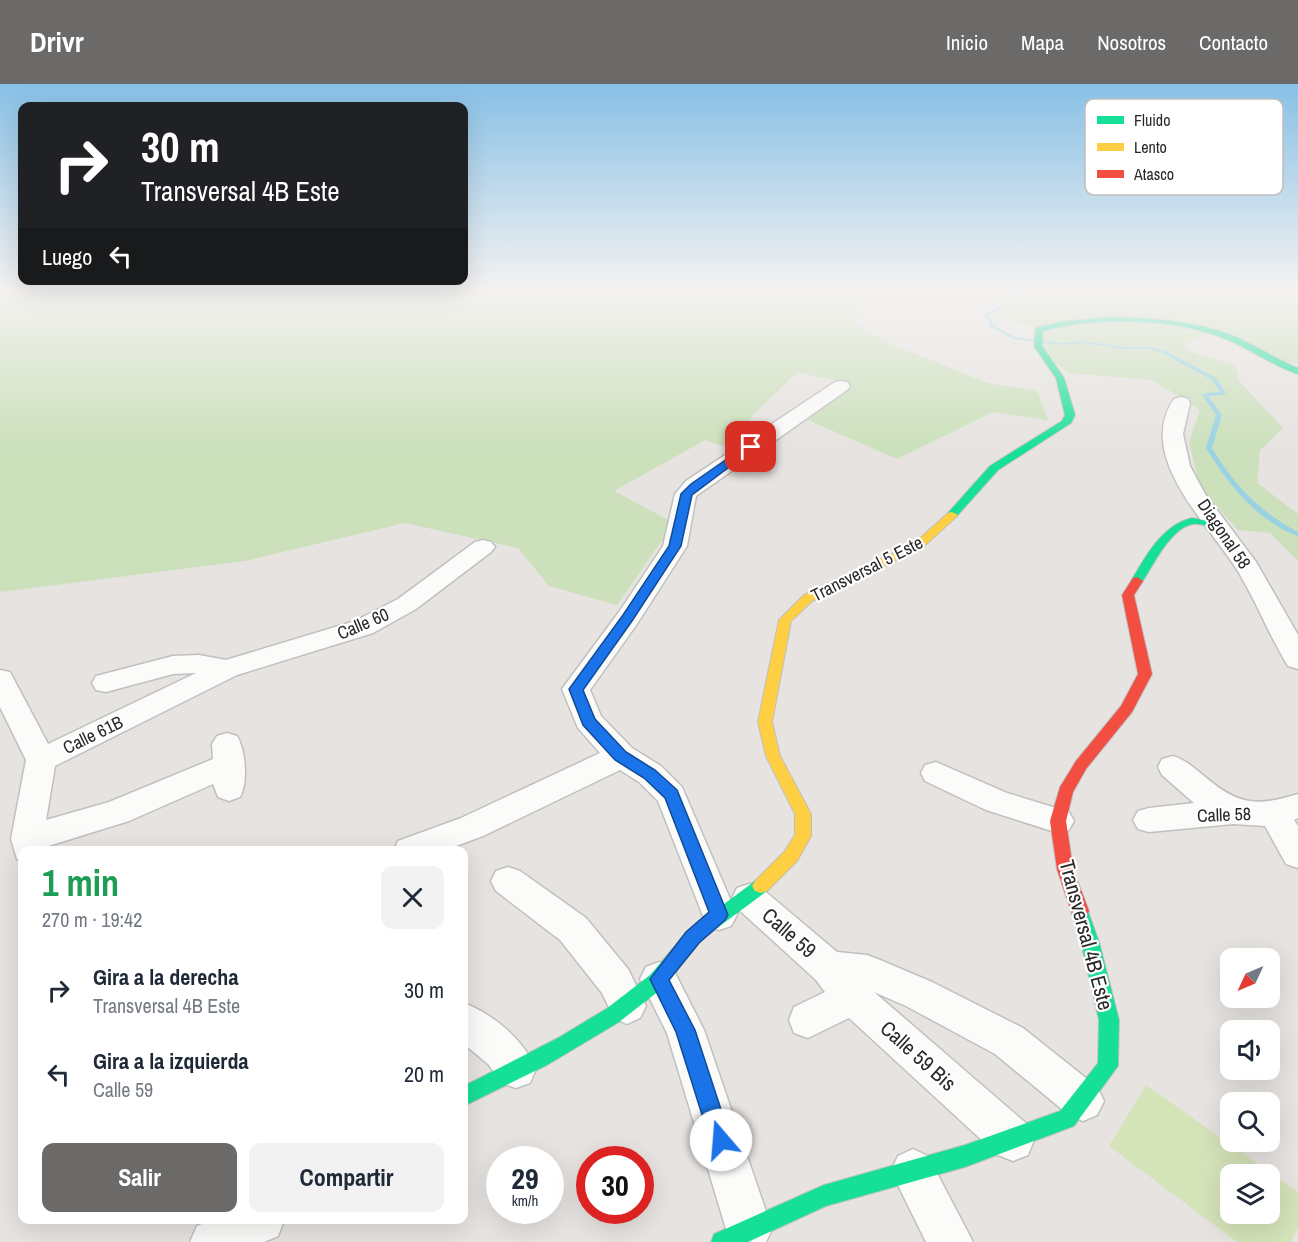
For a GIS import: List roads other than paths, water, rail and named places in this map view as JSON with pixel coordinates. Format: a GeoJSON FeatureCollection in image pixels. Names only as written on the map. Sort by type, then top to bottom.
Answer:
{"type":"FeatureCollection","features":[{"type":"Feature","properties":{"kind":"street","name":"Transversal 5 Este"},"geometry":{"type":"LineString","coordinates":[[749,898],[791,856],[803,836],[803,814],[773,756],[765,722],[784,620],[808,598],[919,545],[947,520],[994,468],[1066,423],[1070,415],[1060,378],[1039,342]]}},
{"type":"Feature","properties":{"kind":"street","name":"Transversal 5 Este"},"geometry":{"type":"LineString","coordinates":[[1239,342],[1272,362],[1298,371]]}},
{"type":"Feature","properties":{"kind":"street"},"geometry":{"type":"LineString","coordinates":[[719,915],[671,795],[650,774],[621,756],[588,721],[576,689],[628,618],[675,546],[686,494],[841,386]]}},
{"type":"Feature","properties":{"kind":"street","name":"Diagonal 58"},"geometry":{"type":"LineString","coordinates":[[1181,403],[1174,418],[1175,453],[1182,471],[1216,525],[1246,565],[1298,660]]}},
{"type":"Feature","properties":{"kind":"street","name":"Transversal 4B Este"},"geometry":{"type":"LineString","coordinates":[[736,1235],[824,1196],[1012,1140],[1066,1119],[1083,1101],[1108,1066],[1109,1020],[1090,942],[1065,869],[1058,821],[1065,791],[1082,765],[1127,708],[1145,674],[1128,596],[1171,533],[1192,521],[1216,525]]}},
{"type":"Feature","properties":{"kind":"street","name":"Calle 60"},"geometry":{"type":"LineString","coordinates":[[227,669],[364,627],[407,604],[483,547]]}},
{"type":"Feature","properties":{"kind":"street"},"geometry":{"type":"LineString","coordinates":[[106,683],[173,665],[199,664],[227,669]]}},
{"type":"Feature","properties":{"kind":"street","name":"Calle 61B"},"geometry":{"type":"LineString","coordinates":[[28,845],[41,760],[227,669]]}},
{"type":"Feature","properties":{"kind":"street"},"geometry":{"type":"LineString","coordinates":[[0,679],[41,760]]}},
{"type":"Feature","properties":{"kind":"street"},"geometry":{"type":"LineString","coordinates":[[421,846],[472,827],[621,756]]}},
{"type":"Feature","properties":{"kind":"street"},"geometry":{"type":"LineString","coordinates":[[28,845],[118,812],[228,766]]}},
{"type":"Feature","properties":{"kind":"street"},"geometry":{"type":"LineString","coordinates":[[1173,767],[1209,798],[1233,812]]}},
{"type":"Feature","properties":{"kind":"street"},"geometry":{"type":"LineString","coordinates":[[936,773],[997,802],[1058,821]]}},
{"type":"Feature","properties":{"kind":"street"},"geometry":{"type":"LineString","coordinates":[[1286,810],[1298,855]]}},
{"type":"Feature","properties":{"kind":"street","name":"Calle 58"},"geometry":{"type":"LineString","coordinates":[[1149,820],[1233,812],[1286,810]]}},
{"type":"Feature","properties":{"kind":"street"},"geometry":{"type":"LineString","coordinates":[[508,881],[573,929],[615,981],[627,1006]]}},
{"type":"Feature","properties":{"kind":"street"},"geometry":{"type":"LineString","coordinates":[[468,1094],[551,1053],[627,1006],[659,979],[693,937],[719,915],[749,898]]}},
{"type":"Feature","properties":{"kind":"street","name":"Calle 59"},"geometry":{"type":"LineString","coordinates":[[749,898],[840,983]]}},
{"type":"Feature","properties":{"kind":"street"},"geometry":{"type":"LineString","coordinates":[[808,1020],[840,983],[867,972],[919,994],[1009,1041],[1083,1101]]}},
{"type":"Feature","properties":{"kind":"street"},"geometry":{"type":"LineString","coordinates":[[659,979],[685,1030],[736,1235]]}},
{"type":"Feature","properties":{"kind":"street","name":"Calle 59 Bis"},"geometry":{"type":"LineString","coordinates":[[840,983],[1012,1140]]}},
{"type":"Feature","properties":{"kind":"street"},"geometry":{"type":"LineString","coordinates":[[468,1024],[502,1051],[516,1069]]}},
{"type":"Feature","properties":{"kind":"street"},"geometry":{"type":"LineString","coordinates":[[913,1171],[950,1242]]}},
{"type":"Feature","properties":{"kind":"street"},"geometry":{"type":"LineString","coordinates":[[213,1242],[253,1224]]}},
{"type":"Feature","properties":{"kind":"waterway"},"geometry":{"type":"LineString","coordinates":[[1046,342],[1062,344],[1082,342]]}},
{"type":"Feature","properties":{"kind":"waterway"},"geometry":{"type":"LineString","coordinates":[[1082,342],[1126,348],[1150,348],[1164,352],[1214,379],[1223,393],[1205,395],[1219,415],[1209,448],[1226,474],[1247,498],[1271,519],[1298,534]]}}]}
